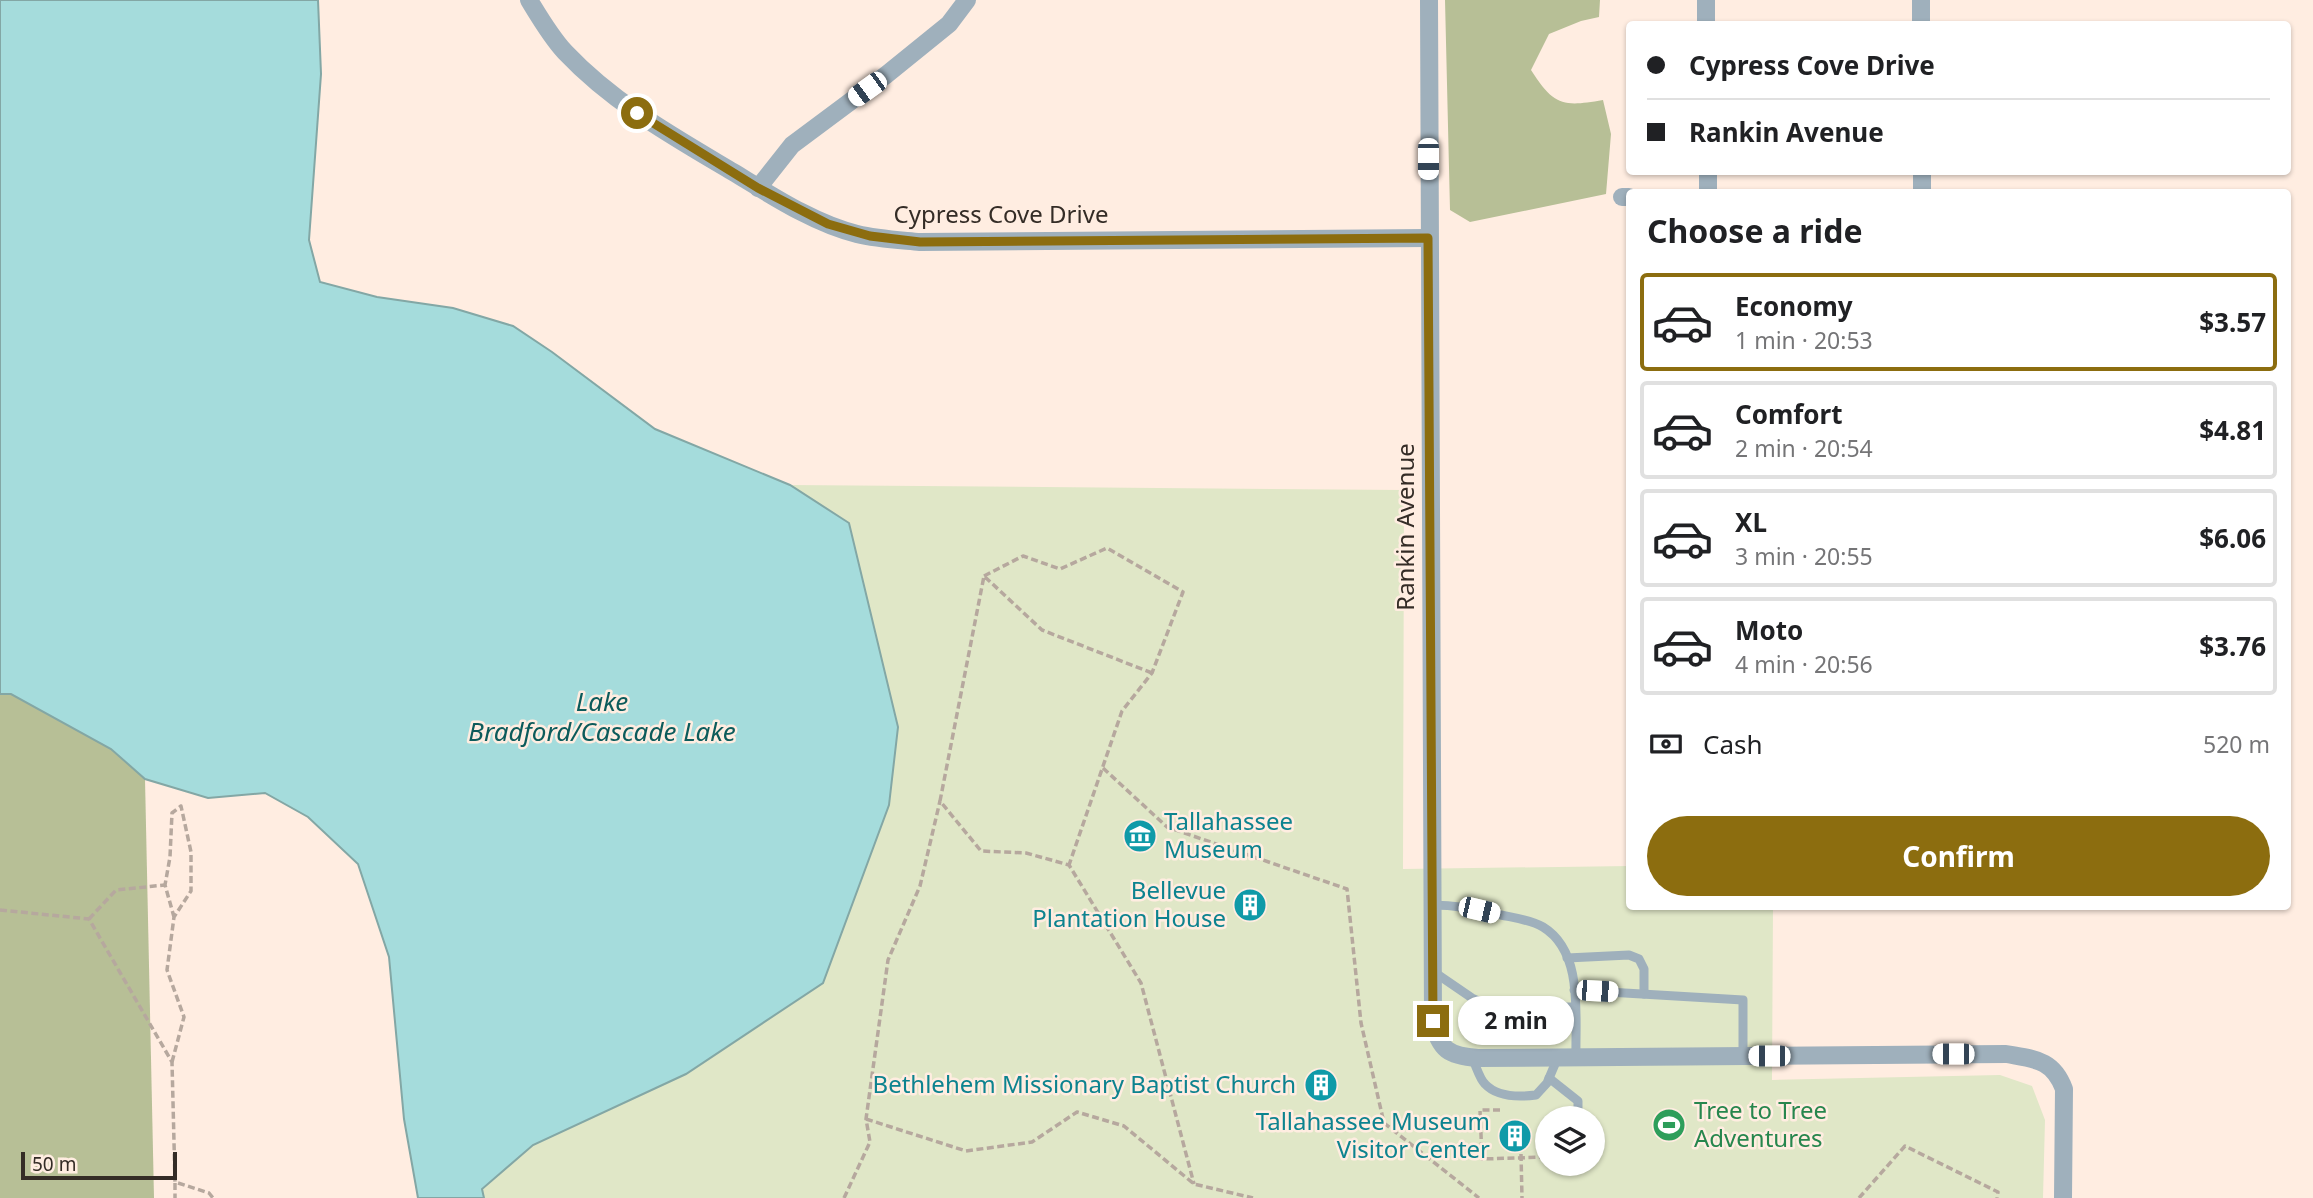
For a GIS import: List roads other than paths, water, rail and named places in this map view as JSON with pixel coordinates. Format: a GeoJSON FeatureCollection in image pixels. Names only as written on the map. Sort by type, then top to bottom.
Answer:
{"type":"FeatureCollection","features":[{"type":"Feature","properties":{"kind":"street","name":"Cypress Cove Drive"},"geometry":{"type":"LineString","coordinates":[[528,0],[564,51],[619,100],[655,126],[758,188],[828,224],[856,234],[920,242],[1428,238]]}},
{"type":"Feature","properties":{"kind":"street"},"geometry":{"type":"LineString","coordinates":[[758,188],[792,145],[949,24],[967,0]]}},
{"type":"Feature","properties":{"kind":"street","name":"Rankin Avenue"},"geometry":{"type":"LineString","coordinates":[[1429,0],[1433,1021],[1437,1039],[1445,1050],[1472,1058]]}},
{"type":"Feature","properties":{"kind":"street"},"geometry":{"type":"LineString","coordinates":[[1706,0],[1706,21]]}},
{"type":"Feature","properties":{"kind":"street"},"geometry":{"type":"LineString","coordinates":[[1921,0],[1921,21]]}},
{"type":"Feature","properties":{"kind":"street"},"geometry":{"type":"LineString","coordinates":[[1472,1058],[2006,1054],[2035,1059],[2058,1074],[2064,1089],[2063,1198]]}},
{"type":"Feature","properties":{"kind":"lane"},"geometry":{"type":"LineString","coordinates":[[1433,905],[1458,905],[1521,919],[1543,927],[1555,939],[1573,973],[1575,1007],[1567,1057],[1536,1095],[1520,1097],[1495,1091],[1484,1083],[1472,1058]]}},
{"type":"Feature","properties":{"kind":"lane"},"geometry":{"type":"LineString","coordinates":[[1567,958],[1639,958],[1644,969],[1644,994]]}},
{"type":"Feature","properties":{"kind":"lane"},"geometry":{"type":"LineString","coordinates":[[1433,971],[1472,998],[1492,1007],[1575,1007]]}},
{"type":"Feature","properties":{"kind":"lane"},"geometry":{"type":"LineString","coordinates":[[1574,990],[1743,1000],[1743,1056]]}},
{"type":"Feature","properties":{"kind":"lane"},"geometry":{"type":"LineString","coordinates":[[1549,1078],[1578,1101],[1578,1106]]}},
{"type":"Feature","properties":{"kind":"water","name":"Lake Bradford/Cascade Lake"},"geometry":{"type":"Polygon","coordinates":[[[0,0],[318,0],[321,74],[309,240],[320,282],[377,297],[453,308],[513,326],[655,429],[790,485],[849,523],[898,727],[889,805],[823,983],[686,1074],[533,1145],[482,1189],[484,1198],[418,1198],[404,1119],[389,957],[358,864],[308,817],[265,793],[208,798],[145,779],[111,749],[11,694],[0,694],[0,0]]]}},
{"type":"Feature","properties":{"kind":"place","name":"Tallahassee Museum"},"geometry":{"type":"Point","coordinates":[1140,836]}},
{"type":"Feature","properties":{"kind":"place","name":"Bellevue Plantation House"},"geometry":{"type":"Point","coordinates":[1250,905]}},
{"type":"Feature","properties":{"kind":"place","name":"Bethlehem Missionary Baptist Church"},"geometry":{"type":"Point","coordinates":[1321,1085]}},
{"type":"Feature","properties":{"kind":"place","name":"Tree to Tree Adventures"},"geometry":{"type":"Point","coordinates":[1669,1125]}},
{"type":"Feature","properties":{"kind":"place","name":"Tallahassee Museum Visitor Center"},"geometry":{"type":"Point","coordinates":[1515,1136]}}]}
